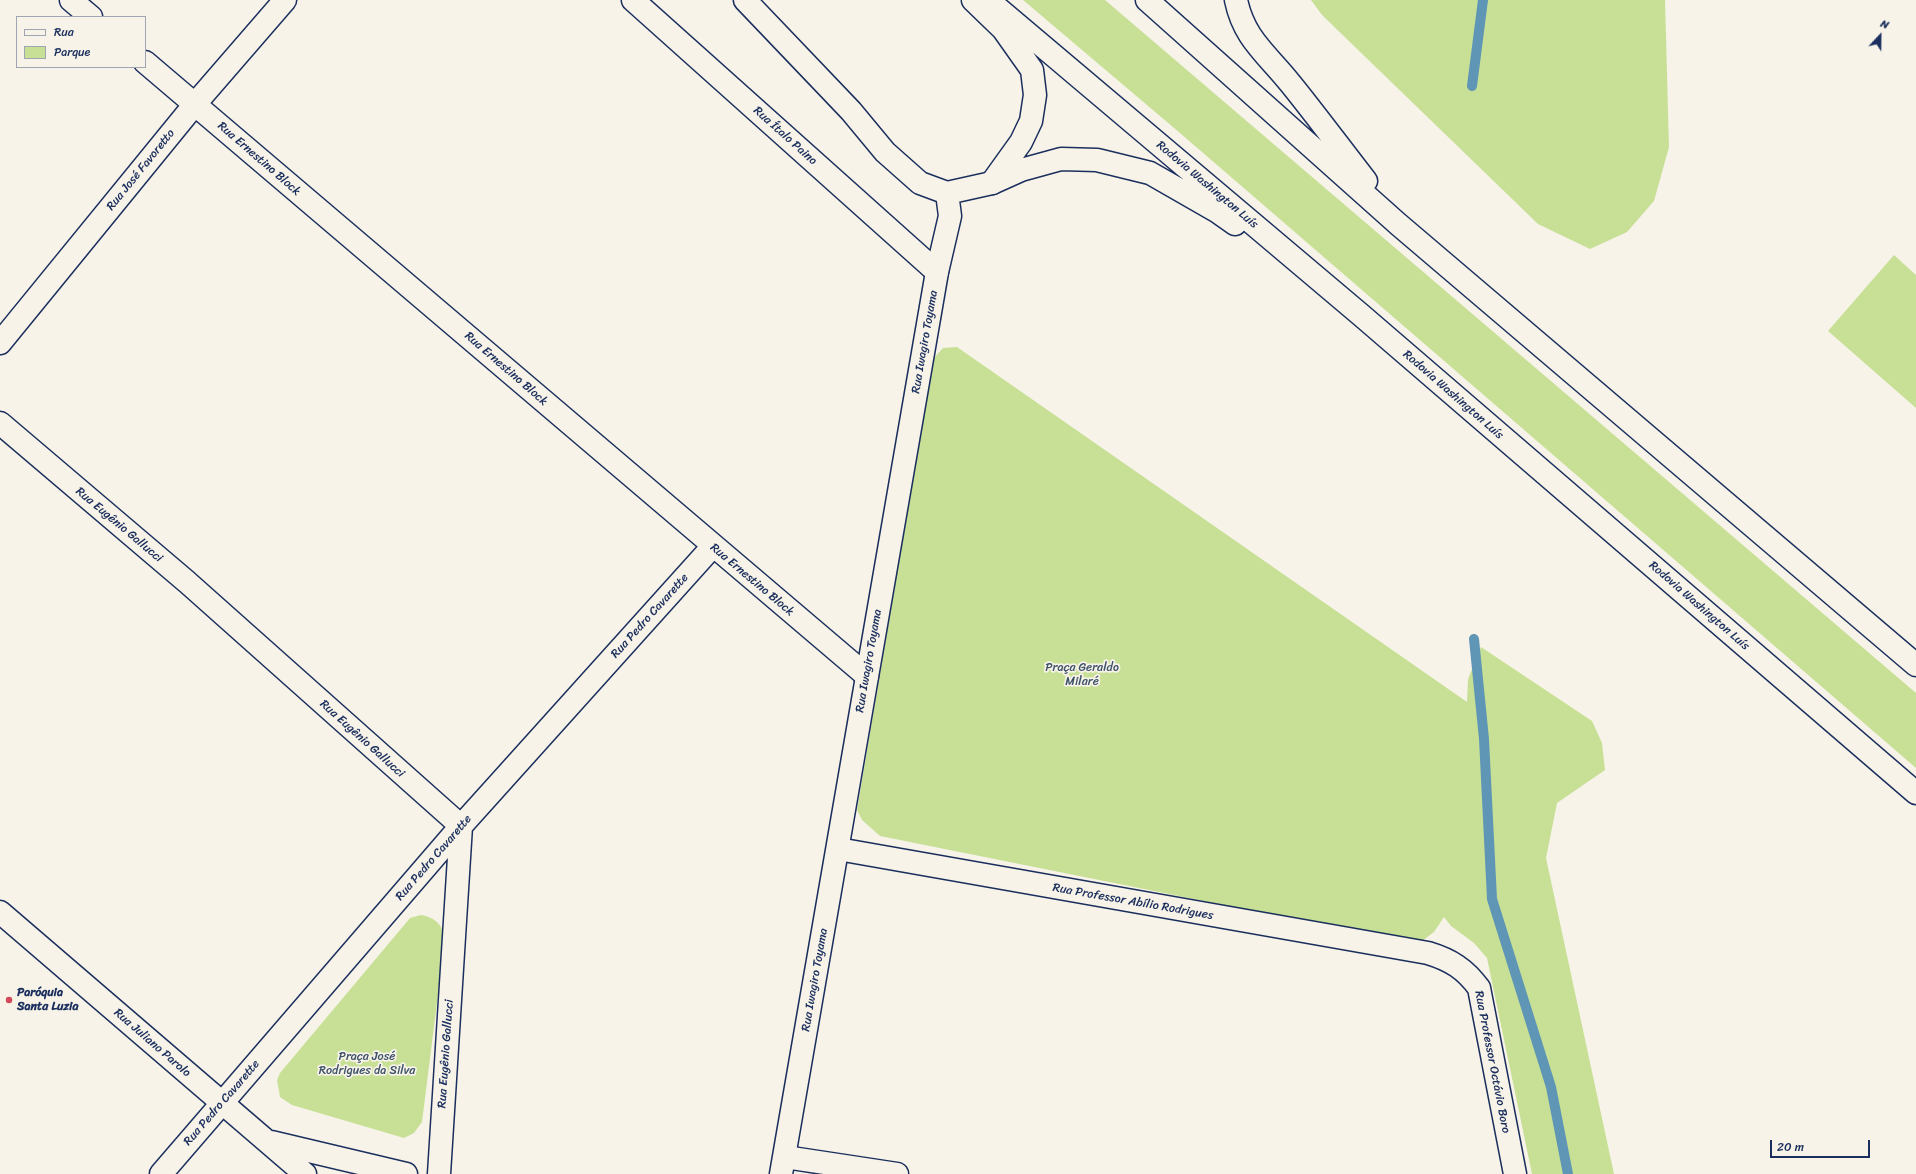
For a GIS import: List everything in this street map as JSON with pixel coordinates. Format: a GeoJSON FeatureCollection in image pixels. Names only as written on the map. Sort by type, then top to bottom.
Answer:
{"type":"FeatureCollection","features":[{"type":"Feature","properties":{"kind":"main road"},"geometry":{"type":"LineString","coordinates":[[71,0],[90,16]]}},
{"type":"Feature","properties":{"kind":"main road","name":"Rua José Favoretto"},"geometry":{"type":"LineString","coordinates":[[0,343],[196,104],[285,0]]}},
{"type":"Feature","properties":{"kind":"main road","name":"Rua Ítalo Paino"},"geometry":{"type":"LineString","coordinates":[[633,0],[937,272]]}},
{"type":"Feature","properties":{"kind":"main road"},"geometry":{"type":"LineString","coordinates":[[746,0],[851,111],[885,152],[920,183],[947,193],[992,183],[1021,170],[1061,160],[1097,160],[1150,173],[1218,212],[1361,315]]}},
{"type":"Feature","properties":{"kind":"main road"},"geometry":{"type":"LineString","coordinates":[[973,0],[1003,29],[1032,70],[1034,95],[1030,121],[1021,142],[992,183]]}},
{"type":"Feature","properties":{"kind":"main road","name":"Rodovia Washington Luís"},"geometry":{"type":"LineString","coordinates":[[988,0],[1361,315],[1916,793]]}},
{"type":"Feature","properties":{"kind":"main road"},"geometry":{"type":"LineString","coordinates":[[1147,0],[1398,224],[1916,665]]}},
{"type":"Feature","properties":{"kind":"main road"},"geometry":{"type":"LineString","coordinates":[[1236,0],[1239,14],[1251,39],[1290,82],[1398,224]]}},
{"type":"Feature","properties":{"kind":"main road","name":"Rua Ernestino Block"},"geometry":{"type":"LineString","coordinates":[[146,63],[867,676]]}},
{"type":"Feature","properties":{"kind":"main road","name":"Rua Iwagiro Toyama"},"geometry":{"type":"LineString","coordinates":[[783,1166],[937,272],[950,216],[947,193]]}},
{"type":"Feature","properties":{"kind":"main road","name":"Rua Eugênio Gallucci"},"geometry":{"type":"LineString","coordinates":[[0,424],[187,582],[461,826],[439,1174]]}},
{"type":"Feature","properties":{"kind":"main road","name":"Rua Pedro Cavarette"},"geometry":{"type":"LineString","coordinates":[[161,1174],[461,826],[713,546]]}},
{"type":"Feature","properties":{"kind":"main road","name":"Rua Professor Abílio Rodrigues"},"geometry":{"type":"LineString","coordinates":[[838,849],[1428,953]]}},
{"type":"Feature","properties":{"kind":"main road","name":"Rua Juliano Parolo"},"geometry":{"type":"LineString","coordinates":[[0,912],[305,1174]]}},
{"type":"Feature","properties":{"kind":"main road","name":"Rua Professor Octávio Boro"},"geometry":{"type":"LineString","coordinates":[[1428,953],[1445,958],[1459,966],[1479,988],[1515,1174]]}},
{"type":"Feature","properties":{"kind":"main road"},"geometry":{"type":"LineString","coordinates":[[268,1141],[406,1174]]}},
{"type":"Feature","properties":{"kind":"main road"},"geometry":{"type":"LineString","coordinates":[[783,1166],[897,1174]]}},
{"type":"Feature","properties":{"kind":"green space"},"geometry":{"type":"Polygon","coordinates":[[[1023,0],[1105,0],[1916,693],[1916,768],[1180,133],[1023,0]]]}},
{"type":"Feature","properties":{"kind":"green space"},"geometry":{"type":"Polygon","coordinates":[[[1311,0],[1665,0],[1669,147],[1654,201],[1627,232],[1590,249],[1538,224],[1322,15],[1311,0]]]}},
{"type":"Feature","properties":{"kind":"green space"},"geometry":{"type":"Polygon","coordinates":[[[1894,255],[1916,275],[1916,408],[1828,331],[1894,255]]]}},
{"type":"Feature","properties":{"kind":"green space","name":"Praça Geraldo Milaré"},"geometry":{"type":"Polygon","coordinates":[[[957,347],[1467,702],[1468,679],[1481,647],[1592,721],[1602,743],[1605,770],[1557,803],[1546,858],[1614,1174],[1532,1174],[1487,958],[1474,943],[1451,926],[1444,917],[1434,932],[1418,944],[880,836],[862,820],[857,810],[933,359],[943,348],[957,347]]]}},
{"type":"Feature","properties":{"kind":"green space","name":"Praça José Rodrigues da Silva"},"geometry":{"type":"Polygon","coordinates":[[[421,915],[438,922],[445,939],[422,1122],[414,1133],[404,1138],[292,1105],[280,1097],[277,1080],[280,1073],[410,918],[421,915]]]}},
{"type":"Feature","properties":{"kind":"waterway"},"geometry":{"type":"LineString","coordinates":[[1472,86],[1483,0]]}},
{"type":"Feature","properties":{"kind":"waterway"},"geometry":{"type":"LineString","coordinates":[[1474,639],[1484,739],[1492,899],[1551,1087],[1568,1174]]}},
{"type":"Feature","properties":{"kind":"place","name":"Paróquia Santa Luzia"},"geometry":{"type":"Point","coordinates":[9,1000]}}]}
